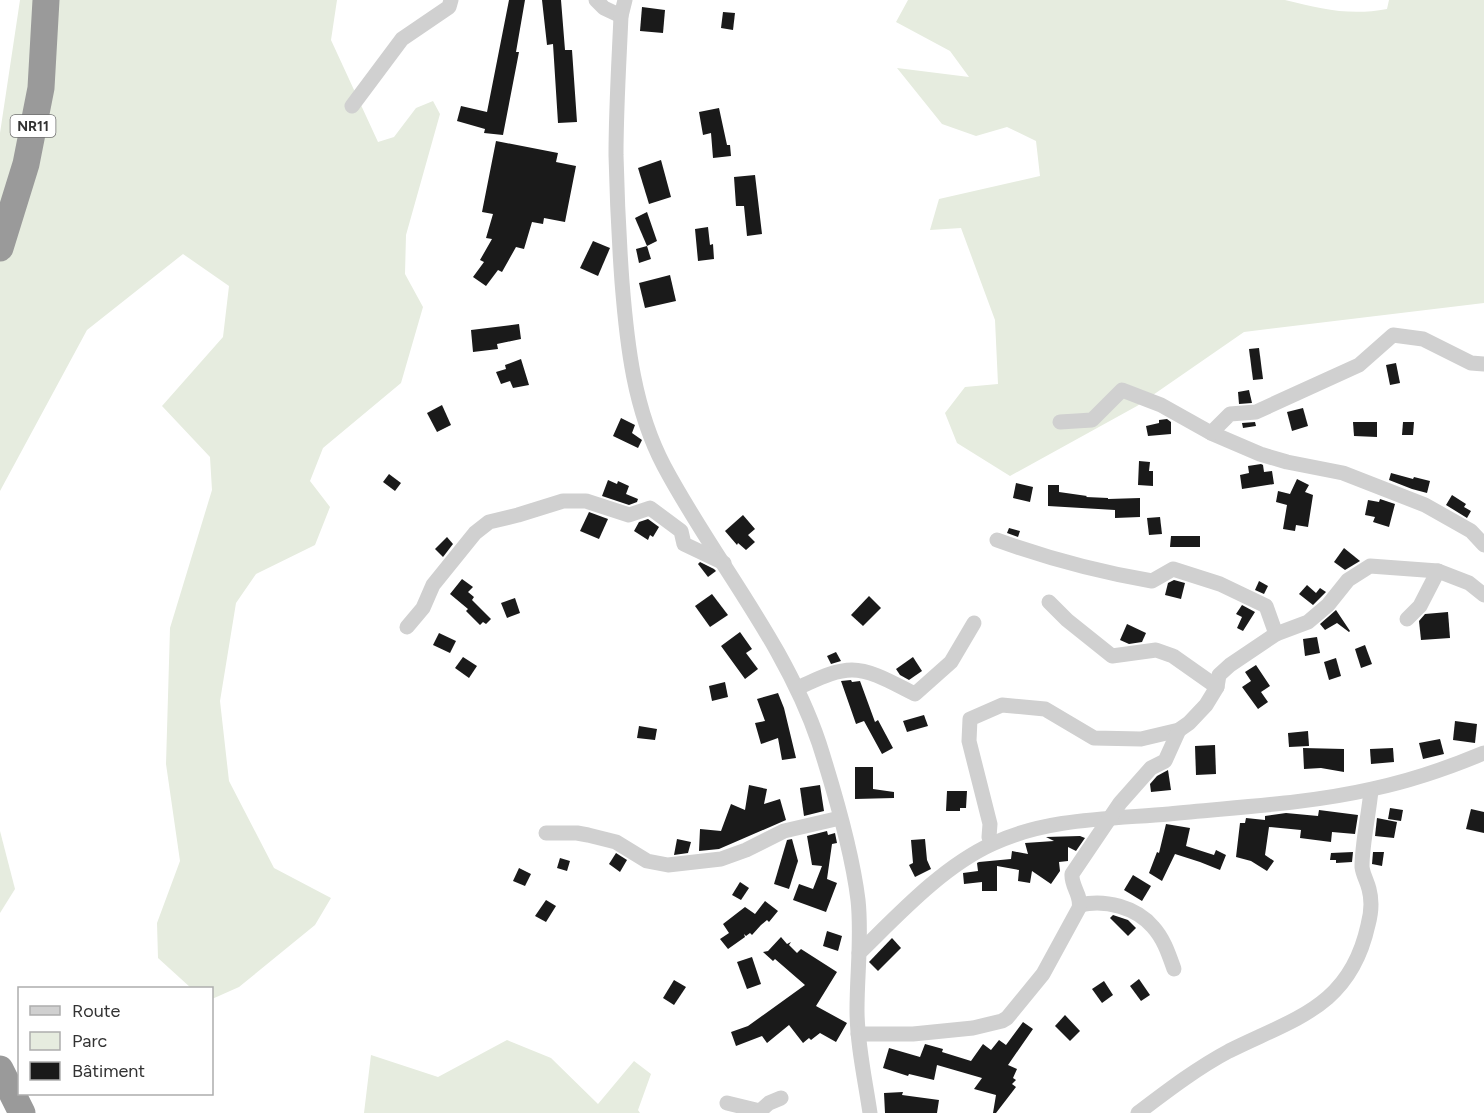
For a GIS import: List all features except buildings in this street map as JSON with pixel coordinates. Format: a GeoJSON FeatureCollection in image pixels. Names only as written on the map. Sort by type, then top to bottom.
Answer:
{"type":"FeatureCollection","features":[{"type":"Feature","properties":{"kind":"highway","name":"NR11"},"geometry":{"type":"LineString","coordinates":[[0,248],[26,164],[41,88],[46,0]]}},
{"type":"Feature","properties":{"kind":"highway"},"geometry":{"type":"LineString","coordinates":[[0,1069],[22,1113]]}},
{"type":"Feature","properties":{"kind":"street"},"geometry":{"type":"LineString","coordinates":[[352,106],[402,39],[449,7],[451,0]]}},
{"type":"Feature","properties":{"kind":"street"},"geometry":{"type":"LineString","coordinates":[[596,0],[604,8],[621,16]]}},
{"type":"Feature","properties":{"kind":"street"},"geometry":{"type":"LineString","coordinates":[[625,0],[621,16],[616,152],[620,244],[630,364],[644,419],[663,465],[774,644],[797,688],[819,744],[851,861],[858,902],[858,1034],[870,1113]]}},
{"type":"Feature","properties":{"kind":"street"},"geometry":{"type":"LineString","coordinates":[[1210,433],[1230,414],[1256,412],[1359,365],[1393,335],[1423,339],[1471,363],[1484,364]]}},
{"type":"Feature","properties":{"kind":"street"},"geometry":{"type":"LineString","coordinates":[[1060,422],[1092,420],[1122,390],[1161,405],[1210,433],[1260,454],[1343,473],[1425,505],[1471,531],[1484,545]]}},
{"type":"Feature","properties":{"kind":"street"},"geometry":{"type":"LineString","coordinates":[[407,627],[423,608],[433,585],[475,533],[489,522],[563,501],[586,501],[629,515],[650,508],[681,531],[684,544],[724,562]]}},
{"type":"Feature","properties":{"kind":"street"},"geometry":{"type":"LineString","coordinates":[[997,540],[1049,558],[1130,578],[1152,582],[1173,569],[1220,584],[1266,606],[1276,634]]}},
{"type":"Feature","properties":{"kind":"street"},"geometry":{"type":"LineString","coordinates":[[991,844],[990,824],[969,741],[970,719],[1002,705],[1045,709],[1094,738],[1141,739],[1179,730],[1190,723],[1206,705],[1217,687],[1219,675],[1230,665],[1276,634],[1308,622],[1328,605],[1348,580],[1370,566],[1438,571],[1482,588]]}},
{"type":"Feature","properties":{"kind":"street"},"geometry":{"type":"LineString","coordinates":[[1407,619],[1420,606],[1438,571]]}},
{"type":"Feature","properties":{"kind":"street"},"geometry":{"type":"LineString","coordinates":[[1049,602],[1067,620],[1112,656],[1156,650],[1173,656],[1217,687]]}},
{"type":"Feature","properties":{"kind":"street"},"geometry":{"type":"LineString","coordinates":[[797,688],[824,676],[851,670],[866,672],[915,694],[951,662],[974,623]]}},
{"type":"Feature","properties":{"kind":"street"},"geometry":{"type":"LineString","coordinates":[[858,1034],[913,1034],[973,1028],[1002,1022],[1007,1018],[1043,974],[1080,904],[1073,885],[1072,874],[1120,803],[1151,768],[1165,760],[1179,730]]}},
{"type":"Feature","properties":{"kind":"street"},"geometry":{"type":"LineString","coordinates":[[859,953],[897,915],[946,873],[991,844],[1028,830],[1067,822],[1291,802],[1371,789],[1422,775],[1484,753]]}},
{"type":"Feature","properties":{"kind":"street"},"geometry":{"type":"LineString","coordinates":[[1138,1113],[1177,1084],[1228,1052],[1293,1022],[1331,996],[1349,976],[1360,953],[1369,924],[1371,902],[1362,869],[1371,789]]}},
{"type":"Feature","properties":{"kind":"street"},"geometry":{"type":"LineString","coordinates":[[546,833],[576,833],[616,842],[647,861],[668,865],[721,859],[746,850],[784,831],[840,818]]}},
{"type":"Feature","properties":{"kind":"street"},"geometry":{"type":"LineString","coordinates":[[1080,904],[1097,902],[1126,908],[1146,921],[1159,935],[1173,969]]}},
{"type":"Feature","properties":{"kind":"street"},"geometry":{"type":"LineString","coordinates":[[727,1103],[760,1112],[769,1103],[780,1098]]}},
{"type":"Feature","properties":{"kind":"green space"},"geometry":{"type":"Polygon","coordinates":[[[20,0],[337,0],[331,40],[378,142],[394,137],[416,108],[433,101],[440,114],[406,235],[405,274],[423,307],[401,383],[323,448],[310,481],[330,507],[315,545],[256,574],[236,603],[220,701],[229,781],[274,868],[331,898],[315,925],[239,987],[213,999],[213,987],[190,987],[158,958],[157,923],[180,861],[166,764],[170,628],[212,490],[210,457],[162,406],[223,337],[229,286],[183,254],[87,330],[0,491],[0,133],[20,0]]]}},
{"type":"Feature","properties":{"kind":"green space"},"geometry":{"type":"Polygon","coordinates":[[[908,0],[1285,0],[1323,9],[1361,12],[1387,9],[1389,0],[1484,0],[1484,303],[1244,332],[1137,406],[1010,476],[957,443],[945,413],[965,387],[998,384],[995,320],[961,228],[930,230],[939,199],[1040,176],[1036,141],[1007,127],[976,136],[942,124],[897,68],[969,77],[950,51],[896,22],[908,0]]]}},
{"type":"Feature","properties":{"kind":"green space"},"geometry":{"type":"Polygon","coordinates":[[[0,831],[15,889],[0,913],[0,831]]]}},
{"type":"Feature","properties":{"kind":"green space"},"geometry":{"type":"Polygon","coordinates":[[[507,1040],[551,1058],[598,1104],[634,1061],[651,1074],[638,1110],[640,1113],[364,1113],[371,1055],[438,1077],[507,1040]]]}}]}
